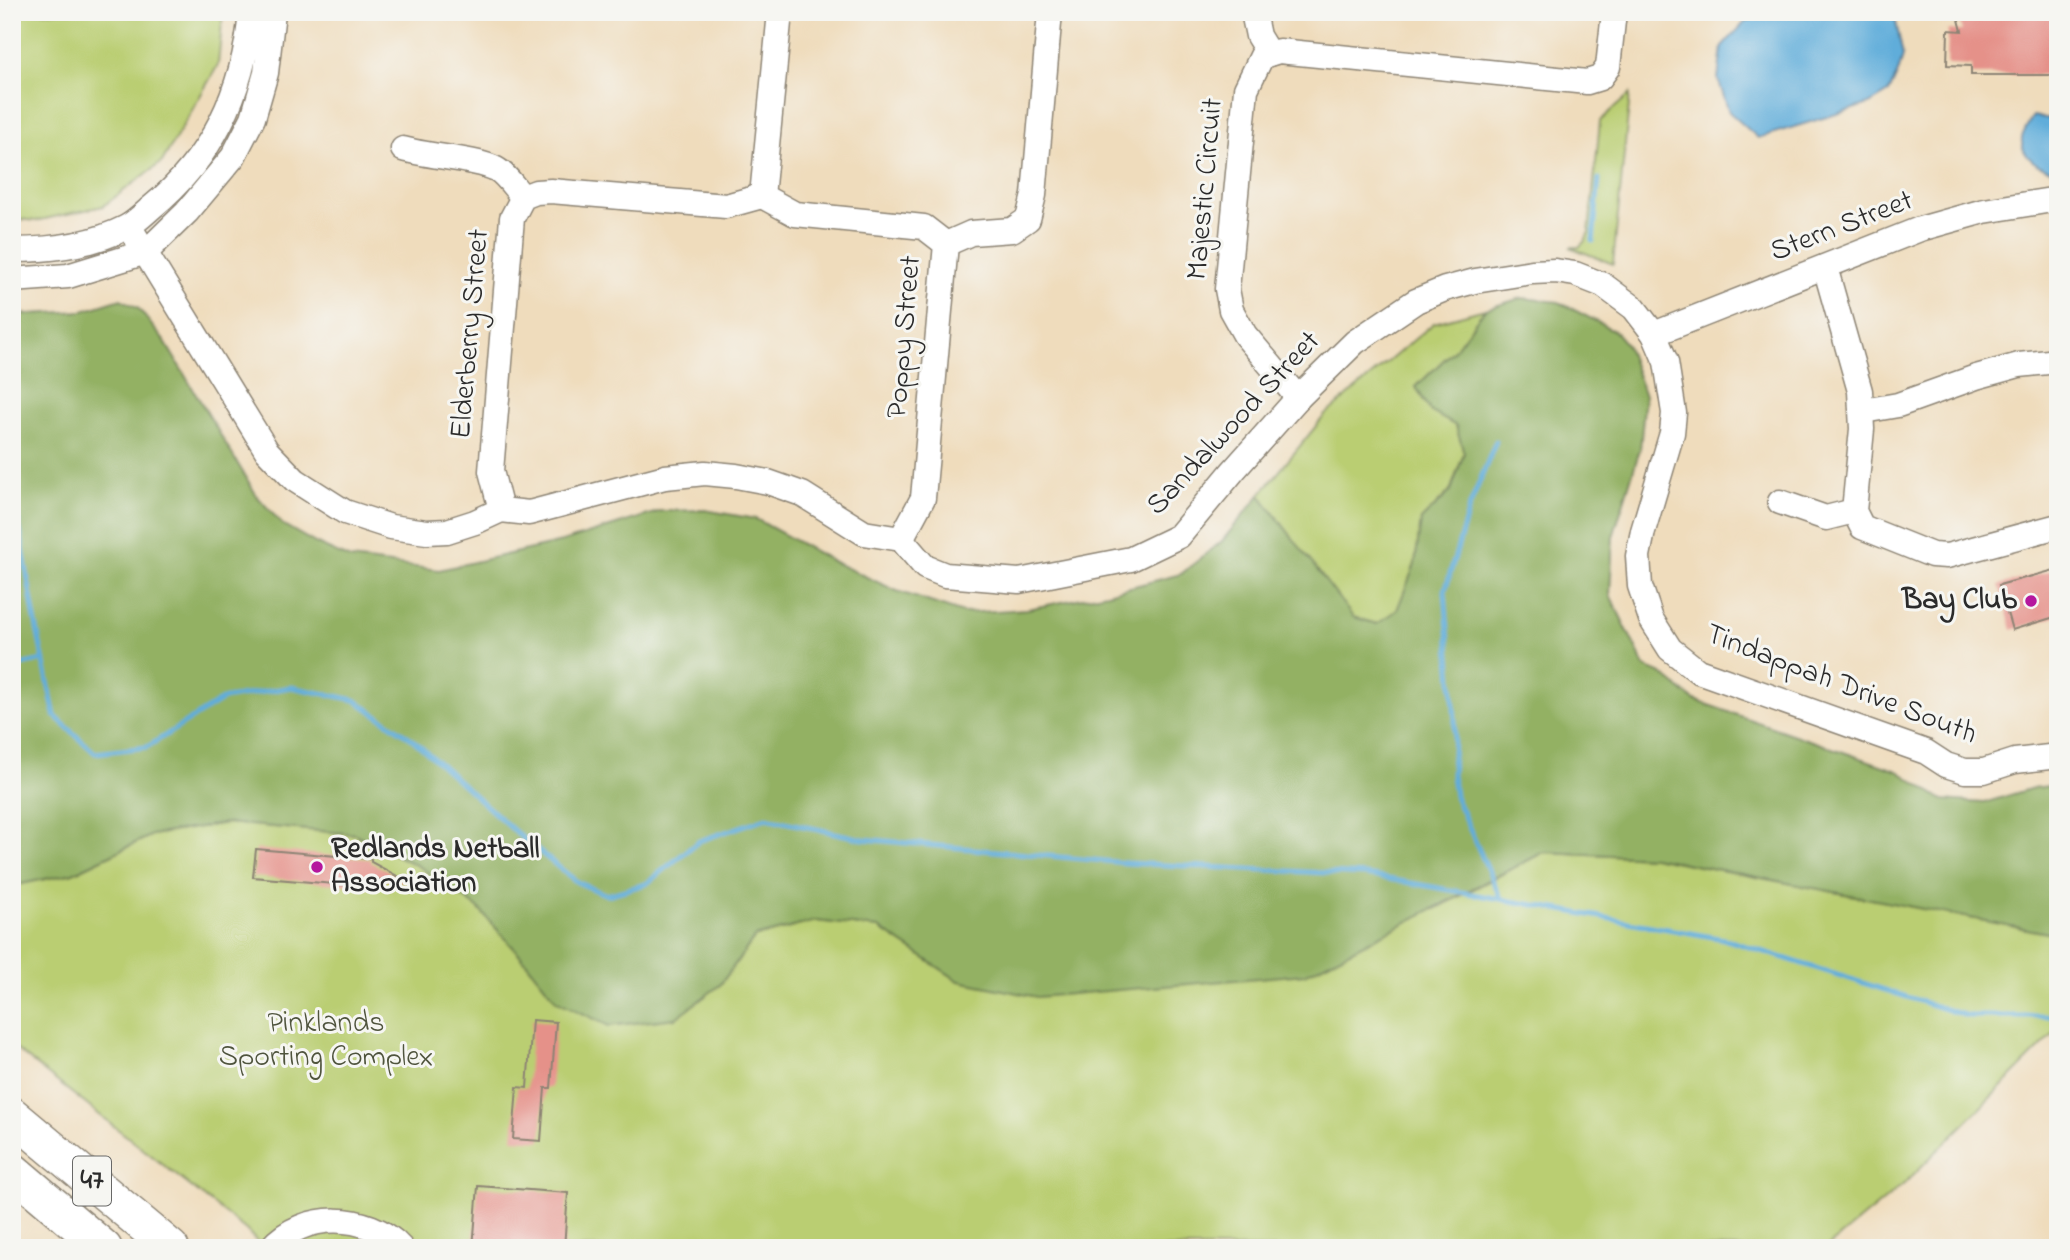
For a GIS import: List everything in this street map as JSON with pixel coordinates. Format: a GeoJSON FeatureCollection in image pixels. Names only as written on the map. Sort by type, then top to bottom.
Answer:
{"type":"FeatureCollection","features":[{"type":"Feature","properties":{"kind":"highway","name":"47"},"geometry":{"type":"LineString","coordinates":[[12,1115],[171,1248]]}},
{"type":"Feature","properties":{"kind":"highway","name":"47"},"geometry":{"type":"LineString","coordinates":[[12,1170],[104,1248]]}},
{"type":"Feature","properties":{"kind":"street"},"geometry":{"type":"LineString","coordinates":[[12,250],[87,242],[129,226],[171,192],[203,153],[226,115],[249,37],[251,12]]}},
{"type":"Feature","properties":{"kind":"street"},"geometry":{"type":"LineString","coordinates":[[12,280],[68,276],[146,252],[187,212],[233,157],[253,118],[266,73],[273,12]]}},
{"type":"Feature","properties":{"kind":"street"},"geometry":{"type":"LineString","coordinates":[[762,196],[780,12]]}},
{"type":"Feature","properties":{"kind":"street"},"geometry":{"type":"LineString","coordinates":[[946,244],[971,233],[1012,230],[1028,219],[1034,195],[1050,12]]}},
{"type":"Feature","properties":{"kind":"street"},"geometry":{"type":"LineString","coordinates":[[1254,12],[1258,36],[1269,54],[1279,51],[1587,82],[1600,79],[1608,67],[1614,12]]}},
{"type":"Feature","properties":{"kind":"street","name":"Majestic Circuit"},"geometry":{"type":"LineString","coordinates":[[1269,54],[1262,56],[1245,89],[1227,289],[1231,310],[1245,335],[1298,398]]}},
{"type":"Feature","properties":{"kind":"street"},"geometry":{"type":"LineString","coordinates":[[403,149],[499,170],[523,197]]}},
{"type":"Feature","properties":{"kind":"street","name":"Elderberry Street"},"geometry":{"type":"LineString","coordinates":[[501,510],[491,471],[512,218],[523,197],[536,192],[551,191],[726,206],[762,196]]}},
{"type":"Feature","properties":{"kind":"street","name":"Poppy Street"},"geometry":{"type":"LineString","coordinates":[[762,196],[795,214],[923,227],[946,244],[923,498],[901,539]]}},
{"type":"Feature","properties":{"kind":"street","name":"Stern Street"},"geometry":{"type":"LineString","coordinates":[[1654,334],[1920,229],[1984,211],[2058,199]]}},
{"type":"Feature","properties":{"kind":"street"},"geometry":{"type":"LineString","coordinates":[[129,226],[267,451],[295,481],[345,512],[391,527],[415,531],[447,531],[501,510],[529,513],[665,477],[705,473],[768,482],[802,494],[864,533],[901,539]]}},
{"type":"Feature","properties":{"kind":"street"},"geometry":{"type":"LineString","coordinates":[[1825,267],[1860,391],[1863,411],[1854,511],[1862,527],[1932,555],[1947,556],[2058,526]]}},
{"type":"Feature","properties":{"kind":"street","name":"Sandalwood Street"},"geometry":{"type":"LineString","coordinates":[[901,539],[925,567],[944,575],[1019,581],[1131,559],[1180,536],[1298,398],[1356,342],[1416,301],[1445,289],[1519,274],[1555,271],[1575,274],[1603,285]]}},
{"type":"Feature","properties":{"kind":"street","name":"Tindappah Drive South"},"geometry":{"type":"LineString","coordinates":[[1603,285],[1634,308],[1654,334],[1666,362],[1671,392],[1672,433],[1638,556],[1640,586],[1651,619],[1670,649],[1698,671],[1926,752],[1946,765],[1965,771],[1984,771],[2015,761],[2058,756]]}},
{"type":"Feature","properties":{"kind":"street"},"geometry":{"type":"LineString","coordinates":[[1863,411],[1898,405],[2018,365],[2058,361]]}},
{"type":"Feature","properties":{"kind":"street"},"geometry":{"type":"LineString","coordinates":[[1780,502],[1826,518],[1854,511]]}},
{"type":"Feature","properties":{"kind":"street"},"geometry":{"type":"LineString","coordinates":[[271,1248],[288,1234],[304,1226],[329,1220],[352,1221],[376,1230],[394,1240],[401,1248]]}},
{"type":"Feature","properties":{"kind":"green space"},"geometry":{"type":"Polygon","coordinates":[[[12,12],[223,12],[218,65],[162,162],[103,206],[36,221],[12,218],[12,12]]]}},
{"type":"Feature","properties":{"kind":"green space"},"geometry":{"type":"Polygon","coordinates":[[[1630,94],[1613,264],[1570,247],[1579,247],[1589,232],[1600,121],[1630,94]]]}},
{"type":"Feature","properties":{"kind":"green space"},"geometry":{"type":"Polygon","coordinates":[[[1521,298],[1559,302],[1615,331],[1626,344],[1645,396],[1640,449],[1613,537],[1610,595],[1645,667],[1662,674],[1694,700],[1898,771],[1943,800],[1984,803],[2033,788],[2058,785],[2058,935],[1653,857],[1544,852],[1305,974],[1037,997],[959,981],[879,928],[816,921],[755,937],[720,985],[676,1018],[609,1026],[557,1001],[478,908],[420,867],[355,834],[226,823],[152,835],[73,873],[12,886],[12,315],[83,311],[121,299],[138,308],[165,342],[257,496],[282,524],[350,559],[439,570],[562,542],[661,511],[705,510],[756,519],[834,562],[897,591],[963,613],[1027,609],[1107,593],[1181,574],[1222,541],[1260,495],[1353,617],[1377,624],[1397,610],[1415,564],[1421,520],[1451,491],[1464,453],[1456,426],[1430,411],[1416,387],[1455,349],[1485,309],[1521,298]]]}},
{"type":"Feature","properties":{"kind":"green space"},"geometry":{"type":"Polygon","coordinates":[[[1485,309],[1455,349],[1416,387],[1430,411],[1456,426],[1464,453],[1450,491],[1421,520],[1415,564],[1397,611],[1377,624],[1353,618],[1260,495],[1325,415],[1434,323],[1485,309]]]}},
{"type":"Feature","properties":{"kind":"green space","name":"Pinklands Sporting Complex"},"geometry":{"type":"Polygon","coordinates":[[[226,823],[355,834],[420,867],[478,908],[557,1001],[720,985],[755,937],[816,921],[879,928],[959,981],[1436,909],[1544,852],[1653,857],[2058,935],[2058,1030],[1905,1183],[1826,1248],[263,1248],[246,1230],[12,1046],[12,886],[73,873],[152,835],[226,823]]]}},
{"type":"Feature","properties":{"kind":"water"},"geometry":{"type":"Polygon","coordinates":[[[1765,12],[1894,12],[1903,56],[1889,92],[1869,104],[1758,138],[1729,112],[1718,79],[1722,47],[1745,22],[1765,12]]]}},
{"type":"Feature","properties":{"kind":"water"},"geometry":{"type":"Polygon","coordinates":[[[2033,116],[2058,120],[2058,171],[2039,165],[2024,151],[2022,138],[2033,116]]]}},
{"type":"Feature","properties":{"kind":"building"},"geometry":{"type":"Polygon","coordinates":[[[1957,12],[2058,12],[2058,75],[1971,75],[1971,66],[1947,65],[1948,30],[1962,31],[1957,12]]]}},
{"type":"Feature","properties":{"kind":"building","name":"Bay Club"},"geometry":{"type":"Polygon","coordinates":[[[2058,569],[2058,616],[2012,630],[1999,585],[2058,569]]]}},
{"type":"Feature","properties":{"kind":"building","name":"Redlands Netball Association"},"geometry":{"type":"Polygon","coordinates":[[[256,849],[371,859],[371,862],[408,882],[369,879],[369,887],[253,877],[256,849]]]}},
{"type":"Feature","properties":{"kind":"building"},"geometry":{"type":"Polygon","coordinates":[[[532,1020],[556,1022],[551,1088],[545,1088],[541,1141],[513,1139],[517,1087],[527,1088],[532,1020]]]}},
{"type":"Feature","properties":{"kind":"building"},"geometry":{"type":"Polygon","coordinates":[[[478,1186],[568,1193],[564,1248],[473,1248],[478,1186]]]}},
{"type":"Feature","properties":{"kind":"waterway"},"geometry":{"type":"LineString","coordinates":[[1593,241],[1599,179]]}},
{"type":"Feature","properties":{"kind":"waterway"},"geometry":{"type":"LineString","coordinates":[[1496,441],[1469,508],[1445,591],[1455,720],[1452,775],[1455,796],[1501,899]]}},
{"type":"Feature","properties":{"kind":"waterway"},"geometry":{"type":"LineString","coordinates":[[12,485],[55,716],[95,753],[147,747],[223,699],[291,687],[355,700],[412,739],[520,836],[577,882],[607,895],[646,884],[699,841],[766,818],[863,839],[1126,863],[1366,875],[1724,939],[1967,1016],[2058,1016]]}},
{"type":"Feature","properties":{"kind":"waterway"},"geometry":{"type":"LineString","coordinates":[[12,667],[43,660]]}},
{"type":"Feature","properties":{"kind":"place","name":"Bay Club"},"geometry":{"type":"Point","coordinates":[2031,601]}},
{"type":"Feature","properties":{"kind":"place","name":"Redlands Netball Association"},"geometry":{"type":"Point","coordinates":[317,867]}}]}
